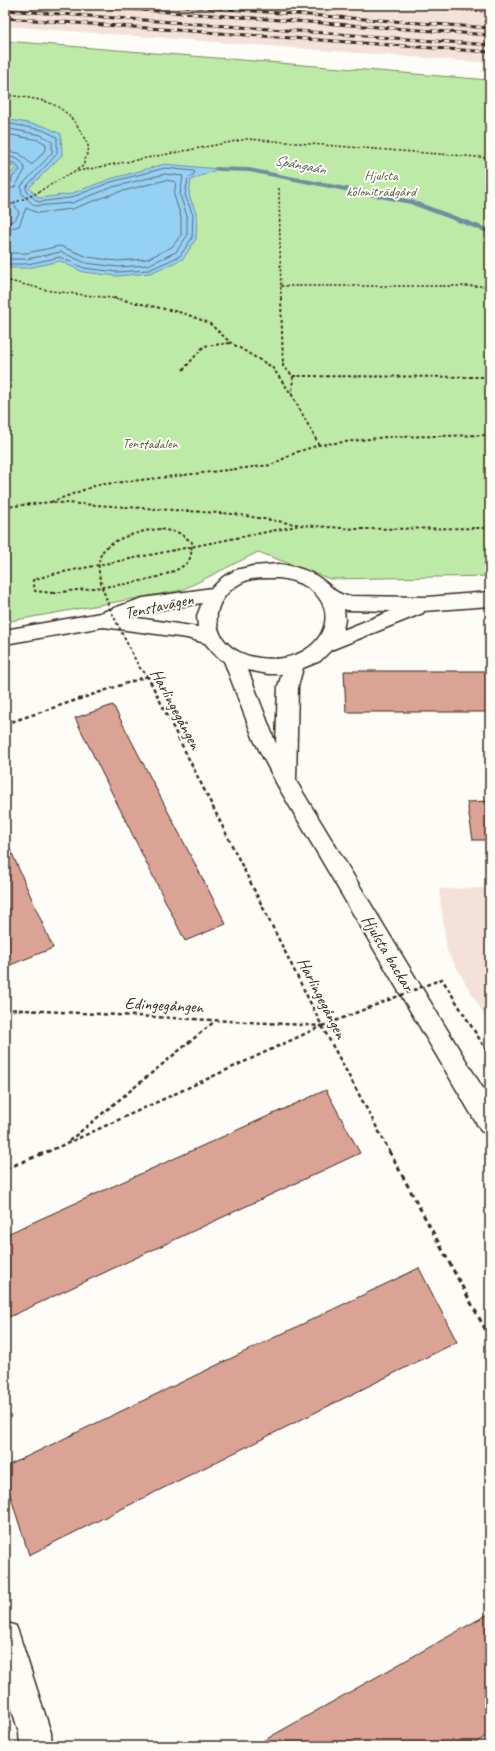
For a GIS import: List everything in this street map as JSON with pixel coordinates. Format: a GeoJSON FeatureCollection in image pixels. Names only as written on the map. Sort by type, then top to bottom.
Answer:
{"type":"FeatureCollection","features":[{"type":"Feature","properties":{"kind":"street","name":"Tenstavägen"},"geometry":{"type":"LineString","coordinates":[[279,571],[300,576],[318,586],[330,599],[336,614],[335,629],[327,644],[314,656],[295,664],[274,667],[259,666],[233,658],[218,646],[208,632],[206,617],[208,609],[217,594],[237,577],[258,572],[279,571]]}},
{"type":"Feature","properties":{"kind":"street","name":"Tenstavägen"},"geometry":{"type":"LineString","coordinates":[[5,637],[102,620],[143,606],[217,594]]}},
{"type":"Feature","properties":{"kind":"street","name":"Tenstavägen"},"geometry":{"type":"LineString","coordinates":[[330,599],[347,603],[427,604],[490,599]]}},
{"type":"Feature","properties":{"kind":"street","name":"Tenstavägen"},"geometry":{"type":"LineString","coordinates":[[327,644],[427,604]]}},
{"type":"Feature","properties":{"kind":"street","name":"Tenstavägen"},"geometry":{"type":"LineString","coordinates":[[102,620],[187,631],[212,638]]}},
{"type":"Feature","properties":{"kind":"street","name":"Hjulsta backar"},"geometry":{"type":"LineString","coordinates":[[233,658],[264,740],[286,782],[490,1123]]}},
{"type":"Feature","properties":{"kind":"street"},"geometry":{"type":"LineString","coordinates":[[286,782],[288,686],[295,664]]}},
{"type":"Feature","properties":{"kind":"street"},"geometry":{"type":"LineString","coordinates":[[5,1637],[35,1733],[36,1746]]}},
{"type":"Feature","properties":{"kind":"path"},"geometry":{"type":"LineString","coordinates":[[377,5],[490,12]]}},
{"type":"Feature","properties":{"kind":"path"},"geometry":{"type":"LineString","coordinates":[[5,95],[45,102],[68,114],[80,129],[89,148],[83,166],[35,194],[5,207]]}},
{"type":"Feature","properties":{"kind":"path"},"geometry":{"type":"LineString","coordinates":[[73,172],[247,139],[490,158]]}},
{"type":"Feature","properties":{"kind":"path"},"geometry":{"type":"LineString","coordinates":[[279,188],[284,366],[293,376],[292,395]]}},
{"type":"Feature","properties":{"kind":"path"},"geometry":{"type":"LineString","coordinates":[[5,280],[51,291],[114,298],[183,313],[209,323],[231,343],[272,367],[292,395],[319,446]]}},
{"type":"Feature","properties":{"kind":"path"},"geometry":{"type":"LineString","coordinates":[[281,286],[490,286]]}},
{"type":"Feature","properties":{"kind":"path"},"geometry":{"type":"LineString","coordinates":[[182,370],[204,346],[231,343]]}},
{"type":"Feature","properties":{"kind":"path"},"geometry":{"type":"LineString","coordinates":[[293,376],[490,377]]}},
{"type":"Feature","properties":{"kind":"path"},"geometry":{"type":"LineString","coordinates":[[50,502],[97,485],[271,465],[297,452],[319,446],[386,437],[490,435]]}},
{"type":"Feature","properties":{"kind":"path"},"geometry":{"type":"LineString","coordinates":[[5,507],[50,502],[234,514],[300,525],[356,529],[490,528]]}},
{"type":"Feature","properties":{"kind":"path","name":"Harlingegången"},"geometry":{"type":"LineString","coordinates":[[300,525],[61,572],[33,580],[35,591],[53,593],[60,592],[83,589],[98,587],[105,586],[158,576],[178,568],[190,558],[192,542],[178,532],[157,529],[144,530],[124,538],[104,551],[97,569],[100,584],[102,592],[139,667],[148,676],[322,1026],[490,1338]]}},
{"type":"Feature","properties":{"kind":"path"},"geometry":{"type":"LineString","coordinates":[[5,724],[148,676]]}},
{"type":"Feature","properties":{"kind":"path"},"geometry":{"type":"LineString","coordinates":[[5,1169],[66,1144],[322,1026],[442,979],[490,1056]]}},
{"type":"Feature","properties":{"kind":"path","name":"Edingegången"},"geometry":{"type":"LineString","coordinates":[[5,1009],[322,1026]]}},
{"type":"Feature","properties":{"kind":"path"},"geometry":{"type":"LineString","coordinates":[[66,1144],[216,1020]]}},
{"type":"Feature","properties":{"kind":"shaded area"},"geometry":{"type":"Polygon","coordinates":[[[5,5],[490,5],[490,63],[5,26],[5,5]]]}},
{"type":"Feature","properties":{"kind":"shaded area"},"geometry":{"type":"Polygon","coordinates":[[[490,888],[490,1025],[447,951],[439,889],[490,888]]]}},
{"type":"Feature","properties":{"kind":"green space","name":"Tenstadalen"},"geometry":{"type":"Polygon","coordinates":[[[5,41],[490,80],[490,576],[330,579],[258,552],[182,590],[5,622],[5,41]]]}},
{"type":"Feature","properties":{"kind":"water"},"geometry":{"type":"Polygon","coordinates":[[[5,119],[44,126],[61,134],[62,155],[29,188],[39,198],[70,194],[110,179],[165,164],[218,169],[191,180],[189,195],[197,215],[196,239],[183,259],[150,273],[117,276],[83,272],[60,261],[28,268],[5,268],[5,216],[11,213],[5,209],[5,181],[8,181],[7,176],[16,169],[13,166],[5,166],[5,119]]]}},
{"type":"Feature","properties":{"kind":"building"},"geometry":{"type":"Polygon","coordinates":[[[344,671],[490,671],[490,712],[346,712],[344,671]]]}},
{"type":"Feature","properties":{"kind":"building"},"geometry":{"type":"Polygon","coordinates":[[[113,705],[226,924],[185,941],[75,718],[113,705]]]}},
{"type":"Feature","properties":{"kind":"building"},"geometry":{"type":"Polygon","coordinates":[[[490,801],[490,840],[473,840],[467,802],[490,801]]]}},
{"type":"Feature","properties":{"kind":"building"},"geometry":{"type":"Polygon","coordinates":[[[5,837],[53,948],[5,967],[5,837]]]}},
{"type":"Feature","properties":{"kind":"building"},"geometry":{"type":"Polygon","coordinates":[[[326,1090],[360,1153],[5,1319],[5,1235],[326,1090]]]}},
{"type":"Feature","properties":{"kind":"building"},"geometry":{"type":"Polygon","coordinates":[[[419,1268],[457,1342],[29,1555],[5,1479],[5,1467],[419,1268]]]}},
{"type":"Feature","properties":{"kind":"building"},"geometry":{"type":"Polygon","coordinates":[[[490,1613],[490,1734],[470,1746],[254,1746],[490,1613]]]}},
{"type":"Feature","properties":{"kind":"waterway","name":"Spångaån"},"geometry":{"type":"LineString","coordinates":[[218,169],[249,170],[412,202],[490,232]]}},
{"type":"Feature","properties":{"kind":"railway"},"geometry":{"type":"LineString","coordinates":[[71,5],[490,35]]}},
{"type":"Feature","properties":{"kind":"railway"},"geometry":{"type":"LineString","coordinates":[[169,5],[490,28]]}},
{"type":"Feature","properties":{"kind":"railway"},"geometry":{"type":"LineString","coordinates":[[5,10],[490,45]]}},
{"type":"Feature","properties":{"kind":"railway"},"geometry":{"type":"LineString","coordinates":[[5,18],[490,52]]}},
{"type":"Feature","properties":{"kind":"park label","name":"Hjulsta koloniträdgård"},"geometry":{"type":"Point","coordinates":[381,184]}}]}
